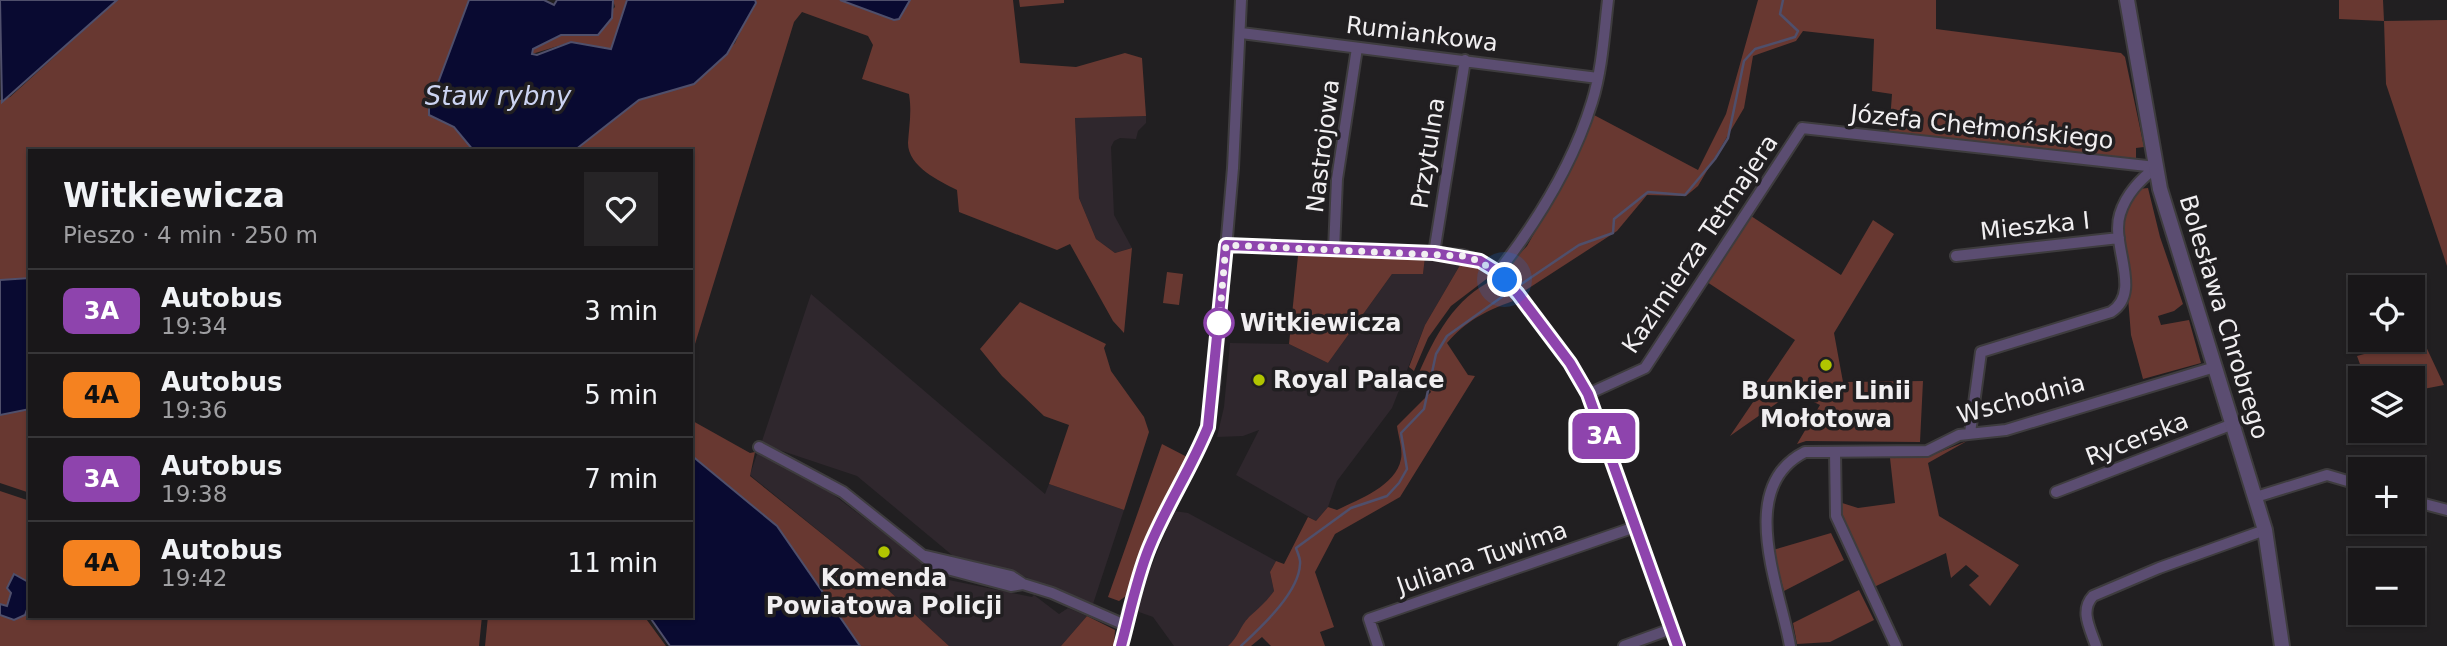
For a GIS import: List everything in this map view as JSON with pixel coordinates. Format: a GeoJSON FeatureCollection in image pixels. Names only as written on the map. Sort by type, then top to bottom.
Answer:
{"type":"FeatureCollection","features":[{"type":"Feature","properties":{"kind":"street"},"geometry":{"type":"LineString","coordinates":[[1121,646],[1149,547],[1198,453],[1208,427],[1226,245],[1241,0]]}},
{"type":"Feature","properties":{"kind":"street"},"geometry":{"type":"LineString","coordinates":[[1498,272],[1523,241],[1561,174],[1584,124],[1598,78],[1608,0]]}},
{"type":"Feature","properties":{"kind":"street","name":"Bolesława Chrobrego"},"geometry":{"type":"LineString","coordinates":[[2127,0],[2156,167],[2172,235],[2234,424],[2265,530],[2281,646]]}},
{"type":"Feature","properties":{"kind":"street","name":"Rumiankowa"},"geometry":{"type":"LineString","coordinates":[[1241,33],[1598,78]]}},
{"type":"Feature","properties":{"kind":"street","name":"Nastrojowa"},"geometry":{"type":"LineString","coordinates":[[1334,250],[1339,169],[1357,48]]}},
{"type":"Feature","properties":{"kind":"street","name":"Przytulna"},"geometry":{"type":"LineString","coordinates":[[1434,253],[1465,60]]}},
{"type":"Feature","properties":{"kind":"street","name":"Józefa Chełmońskiego"},"geometry":{"type":"LineString","coordinates":[[1802,128],[2156,167]]}},
{"type":"Feature","properties":{"kind":"street","name":"Kazimierza Tetmajera"},"geometry":{"type":"LineString","coordinates":[[1588,394],[1635,374],[1649,362],[1802,128]]}},
{"type":"Feature","properties":{"kind":"street"},"geometry":{"type":"LineString","coordinates":[[1970,433],[1981,352],[2111,312],[2121,306],[2126,292],[2119,216],[2129,194],[2140,180],[2156,167]]}},
{"type":"Feature","properties":{"kind":"street","name":"Mieszka I"},"geometry":{"type":"LineString","coordinates":[[1956,256],[2119,238]]}},
{"type":"Feature","properties":{"kind":"street"},"geometry":{"type":"LineString","coordinates":[[1226,245],[1434,253],[1462,256],[1498,272],[1563,355],[1588,394],[1678,646]]}},
{"type":"Feature","properties":{"kind":"street","name":"Wschodnia"},"geometry":{"type":"LineString","coordinates":[[1790,646],[1766,549],[1774,482],[1779,470],[1797,456],[1805,452],[1927,451],[1970,433],[2006,430],[2216,367]]}},
{"type":"Feature","properties":{"kind":"street","name":"Rycerska"},"geometry":{"type":"LineString","coordinates":[[2056,492],[2234,424]]}},
{"type":"Feature","properties":{"kind":"street"},"geometry":{"type":"LineString","coordinates":[[759,447],[843,492],[923,556],[1011,576],[1023,584],[1052,593],[1125,625]]}},
{"type":"Feature","properties":{"kind":"street"},"geometry":{"type":"LineString","coordinates":[[1835,452],[1836,516],[1896,646]]}},
{"type":"Feature","properties":{"kind":"street"},"geometry":{"type":"LineString","coordinates":[[2256,497],[2327,475],[2348,481]]}},
{"type":"Feature","properties":{"kind":"street"},"geometry":{"type":"LineString","coordinates":[[2425,504],[2447,510]]}},
{"type":"Feature","properties":{"kind":"street","name":"Juliana Tuwima"},"geometry":{"type":"LineString","coordinates":[[1378,646],[1369,620],[1636,527]]}},
{"type":"Feature","properties":{"kind":"street"},"geometry":{"type":"LineString","coordinates":[[2096,646],[2085,612],[2092,596],[2159,568],[2265,530]]}},
{"type":"Feature","properties":{"kind":"street"},"geometry":{"type":"LineString","coordinates":[[1625,646],[1671,629]]}},
{"type":"Feature","properties":{"kind":"shaded area"},"geometry":{"type":"Polygon","coordinates":[[[117,0],[469,0],[429,107],[435,119],[452,126],[472,149],[28,149],[28,278],[0,280],[0,100],[10,97],[117,0]]]}},
{"type":"Feature","properties":{"kind":"shaded area"},"geometry":{"type":"Polygon","coordinates":[[[613,0],[627,0],[611,49],[571,42],[532,54],[533,49],[552,38],[572,34],[586,35],[615,7],[613,0]]]}},
{"type":"Feature","properties":{"kind":"shaded area"},"geometry":{"type":"Polygon","coordinates":[[[755,0],[840,0],[894,20],[899,19],[910,0],[1013,0],[1020,63],[1076,67],[1125,53],[1142,58],[1146,116],[1075,118],[1079,198],[1096,239],[1115,253],[1132,248],[1124,333],[1113,321],[1070,244],[1057,250],[959,212],[957,190],[926,172],[909,152],[909,94],[862,79],[873,45],[868,36],[802,12],[794,22],[693,350],[693,149],[576,149],[639,100],[694,84],[735,43],[755,0]]]}},
{"type":"Feature","properties":{"kind":"shaded area"},"geometry":{"type":"Polygon","coordinates":[[[1019,0],[1064,0],[1064,3],[1020,7],[1019,0]]]}},
{"type":"Feature","properties":{"kind":"shaded area"},"geometry":{"type":"Polygon","coordinates":[[[1758,0],[1936,0],[1936,29],[2121,53],[2125,57],[2144,147],[2136,148],[2136,162],[2043,148],[1889,135],[1892,94],[1872,91],[1874,39],[1803,31],[1796,41],[1753,56],[1744,108],[1698,186],[1686,196],[1647,195],[1617,231],[1523,292],[1511,275],[1511,263],[1527,246],[1554,198],[1594,115],[1698,170],[1726,114],[1758,0]]]}},
{"type":"Feature","properties":{"kind":"shaded area"},"geometry":{"type":"Polygon","coordinates":[[[2339,0],[2383,0],[2384,21],[2339,19],[2339,0]]]}},
{"type":"Feature","properties":{"kind":"shaded area"},"geometry":{"type":"Polygon","coordinates":[[[2447,20],[2447,266],[2386,84],[2384,21],[2447,20]]]}},
{"type":"Feature","properties":{"kind":"shaded area"},"geometry":{"type":"Polygon","coordinates":[[[1146,116],[1146,123],[1138,131],[1136,139],[1120,138],[1114,141],[1111,147],[1114,215],[1132,248],[1115,253],[1096,239],[1079,198],[1075,117],[1146,116]]]}},
{"type":"Feature","properties":{"kind":"shaded area"},"geometry":{"type":"Polygon","coordinates":[[[2148,188],[2160,237],[2183,304],[2174,311],[2158,316],[2161,325],[2189,320],[2201,363],[2143,379],[2131,335],[2122,223],[2138,189],[2148,188]]]}},
{"type":"Feature","properties":{"kind":"shaded area"},"geometry":{"type":"Polygon","coordinates":[[[1751,216],[1841,275],[1873,220],[1894,234],[1834,333],[1843,382],[1923,381],[1920,442],[1806,441],[1797,444],[1820,405],[1793,392],[1730,436],[1795,340],[1707,282],[1751,216]]]}},
{"type":"Feature","properties":{"kind":"shaded area"},"geometry":{"type":"Polygon","coordinates":[[[1298,256],[1425,257],[1423,274],[1392,274],[1328,363],[1289,344],[1298,256]]]}},
{"type":"Feature","properties":{"kind":"shaded area"},"geometry":{"type":"Polygon","coordinates":[[[1425,257],[1463,260],[1425,325],[1392,408],[1337,481],[1328,507],[1316,521],[1236,475],[1259,430],[1243,436],[1217,437],[1224,407],[1230,343],[1289,344],[1328,363],[1392,274],[1423,274],[1425,257]]]}},
{"type":"Feature","properties":{"kind":"shaded area"},"geometry":{"type":"Polygon","coordinates":[[[1463,260],[1493,274],[1451,306],[1428,338],[1414,371],[1409,367],[1425,325],[1463,260]]]}},
{"type":"Feature","properties":{"kind":"shaded area"},"geometry":{"type":"Polygon","coordinates":[[[1167,272],[1183,274],[1179,305],[1163,303],[1167,272]]]}},
{"type":"Feature","properties":{"kind":"shaded area"},"geometry":{"type":"Polygon","coordinates":[[[1495,279],[1513,301],[1477,318],[1447,343],[1468,375],[1475,376],[1400,497],[1335,534],[1315,572],[1334,627],[1320,632],[1325,646],[1271,646],[1262,637],[1251,646],[1228,646],[1246,621],[1274,591],[1270,572],[1276,561],[1284,564],[1308,517],[1316,521],[1328,507],[1337,510],[1375,491],[1392,477],[1401,459],[1397,426],[1431,392],[1426,381],[1418,375],[1431,346],[1457,307],[1495,279]]]}},
{"type":"Feature","properties":{"kind":"shaded area"},"geometry":{"type":"Polygon","coordinates":[[[811,294],[1045,494],[1049,484],[1124,510],[1093,604],[1023,576],[958,560],[857,476],[761,444],[811,294]]]}},
{"type":"Feature","properties":{"kind":"shaded area"},"geometry":{"type":"Polygon","coordinates":[[[1020,302],[1106,344],[1104,348],[1111,371],[1144,417],[1149,432],[1124,510],[1049,484],[1069,425],[1044,416],[1002,376],[980,349],[1020,302]]]}},
{"type":"Feature","properties":{"kind":"shaded area"},"geometry":{"type":"Polygon","coordinates":[[[2425,344],[2444,385],[2425,389],[2425,366],[2361,366],[2357,356],[2371,352],[2425,352],[2425,344]]]}},
{"type":"Feature","properties":{"kind":"shaded area"},"geometry":{"type":"Polygon","coordinates":[[[28,409],[28,492],[0,483],[0,415],[28,409]]]}},
{"type":"Feature","properties":{"kind":"shaded area"},"geometry":{"type":"Polygon","coordinates":[[[693,421],[750,453],[755,452],[750,476],[862,566],[949,646],[860,646],[777,526],[693,457],[693,421]]]}},
{"type":"Feature","properties":{"kind":"shaded area"},"geometry":{"type":"Polygon","coordinates":[[[1967,441],[1928,463],[1939,516],[2019,565],[1990,606],[1969,585],[1979,576],[1966,565],[1951,578],[1946,553],[1874,587],[1841,519],[1839,502],[1858,508],[1895,503],[1890,458],[1930,456],[1967,441]]]}},
{"type":"Feature","properties":{"kind":"shaded area"},"geometry":{"type":"Polygon","coordinates":[[[1162,444],[1191,459],[1165,500],[1126,596],[1119,601],[1108,597],[1162,444]]]}},
{"type":"Feature","properties":{"kind":"shaded area"},"geometry":{"type":"Polygon","coordinates":[[[758,451],[809,476],[944,579],[1032,597],[1034,595],[1059,614],[1068,608],[1087,616],[1061,646],[949,646],[862,566],[750,475],[758,451]]]}},
{"type":"Feature","properties":{"kind":"shaded area"},"geometry":{"type":"Polygon","coordinates":[[[0,491],[28,500],[28,618],[482,618],[479,646],[0,646],[0,491]]]}},
{"type":"Feature","properties":{"kind":"shaded area"},"geometry":{"type":"Polygon","coordinates":[[[1174,511],[1188,513],[1276,561],[1270,572],[1274,591],[1261,609],[1247,619],[1238,638],[1228,646],[1174,646],[1153,617],[1139,612],[1135,606],[1174,511]]]}},
{"type":"Feature","properties":{"kind":"shaded area"},"geometry":{"type":"Polygon","coordinates":[[[1831,533],[1844,560],[1784,591],[1773,550],[1831,533]]]}},
{"type":"Feature","properties":{"kind":"shaded area"},"geometry":{"type":"Polygon","coordinates":[[[1859,590],[1874,620],[1830,642],[1797,644],[1793,623],[1859,590]]]}},
{"type":"Feature","properties":{"kind":"shaded area"},"geometry":{"type":"Polygon","coordinates":[[[1087,616],[1115,630],[1114,646],[1061,646],[1087,616]]]}},
{"type":"Feature","properties":{"kind":"shaded area"},"geometry":{"type":"Polygon","coordinates":[[[488,618],[645,618],[666,646],[485,646],[488,618]]]}},
{"type":"Feature","properties":{"kind":"water"},"geometry":{"type":"Polygon","coordinates":[[[0,0],[117,0],[2,102],[0,0]]]}},
{"type":"Feature","properties":{"kind":"water","name":"Staw rybny"},"geometry":{"type":"Polygon","coordinates":[[[469,0],[544,0],[554,5],[557,0],[613,0],[612,18],[598,35],[561,35],[533,49],[532,54],[537,55],[571,42],[611,49],[627,0],[755,0],[756,3],[727,54],[694,84],[639,100],[576,149],[472,149],[454,127],[429,115],[429,107],[469,0]]]}},
{"type":"Feature","properties":{"kind":"water"},"geometry":{"type":"Polygon","coordinates":[[[840,0],[910,0],[899,19],[894,20],[840,0]]]}},
{"type":"Feature","properties":{"kind":"water"},"geometry":{"type":"Polygon","coordinates":[[[28,278],[28,409],[0,415],[0,280],[28,278]]]}},
{"type":"Feature","properties":{"kind":"water"},"geometry":{"type":"Polygon","coordinates":[[[693,457],[777,526],[860,646],[670,646],[650,618],[693,618],[693,457]]]}},
{"type":"Feature","properties":{"kind":"water"},"geometry":{"type":"Polygon","coordinates":[[[14,574],[28,582],[28,607],[25,615],[14,620],[0,615],[0,604],[7,606],[11,593],[7,588],[14,574]]]}},
{"type":"Feature","properties":{"kind":"waterway"},"geometry":{"type":"LineString","coordinates":[[1520,285],[1579,245],[1613,233],[1614,219],[1648,192],[1685,195],[1715,159],[1728,138],[1744,61],[1755,49],[1795,37],[1798,31],[1780,14],[1783,0]]}},
{"type":"Feature","properties":{"kind":"waterway"},"geometry":{"type":"LineString","coordinates":[[1241,646],[1277,609],[1293,587],[1300,562],[1296,548],[1351,508],[1387,496],[1399,483],[1407,469],[1401,433],[1424,409],[1436,354],[1447,336],[1506,294]]}},
{"type":"Feature","properties":{"kind":"bus line","name":"3A"},"geometry":{"type":"LineString","coordinates":[[1121,646],[1128,611],[1149,547],[1198,453],[1208,427],[1226,245],[1434,253],[1480,261],[1498,272],[1570,363],[1588,394],[1678,646]]}},
{"type":"Feature","properties":{"kind":"place","name":"Witkiewicza"},"geometry":{"type":"Point","coordinates":[1219,323]}},
{"type":"Feature","properties":{"kind":"place","name":"Bunkier Linii Mołotowa"},"geometry":{"type":"Point","coordinates":[1826,365]}},
{"type":"Feature","properties":{"kind":"place","name":"Royal Palace"},"geometry":{"type":"Point","coordinates":[1259,380]}},
{"type":"Feature","properties":{"kind":"place","name":"Komenda Powiatowa Policji"},"geometry":{"type":"Point","coordinates":[884,552]}},
{"type":"Feature","properties":{"kind":"route"},"geometry":{"type":"LineString","coordinates":[[1219,323],[1226,245],[1462,256],[1480,261],[1498,272],[1505,280]]}}]}
